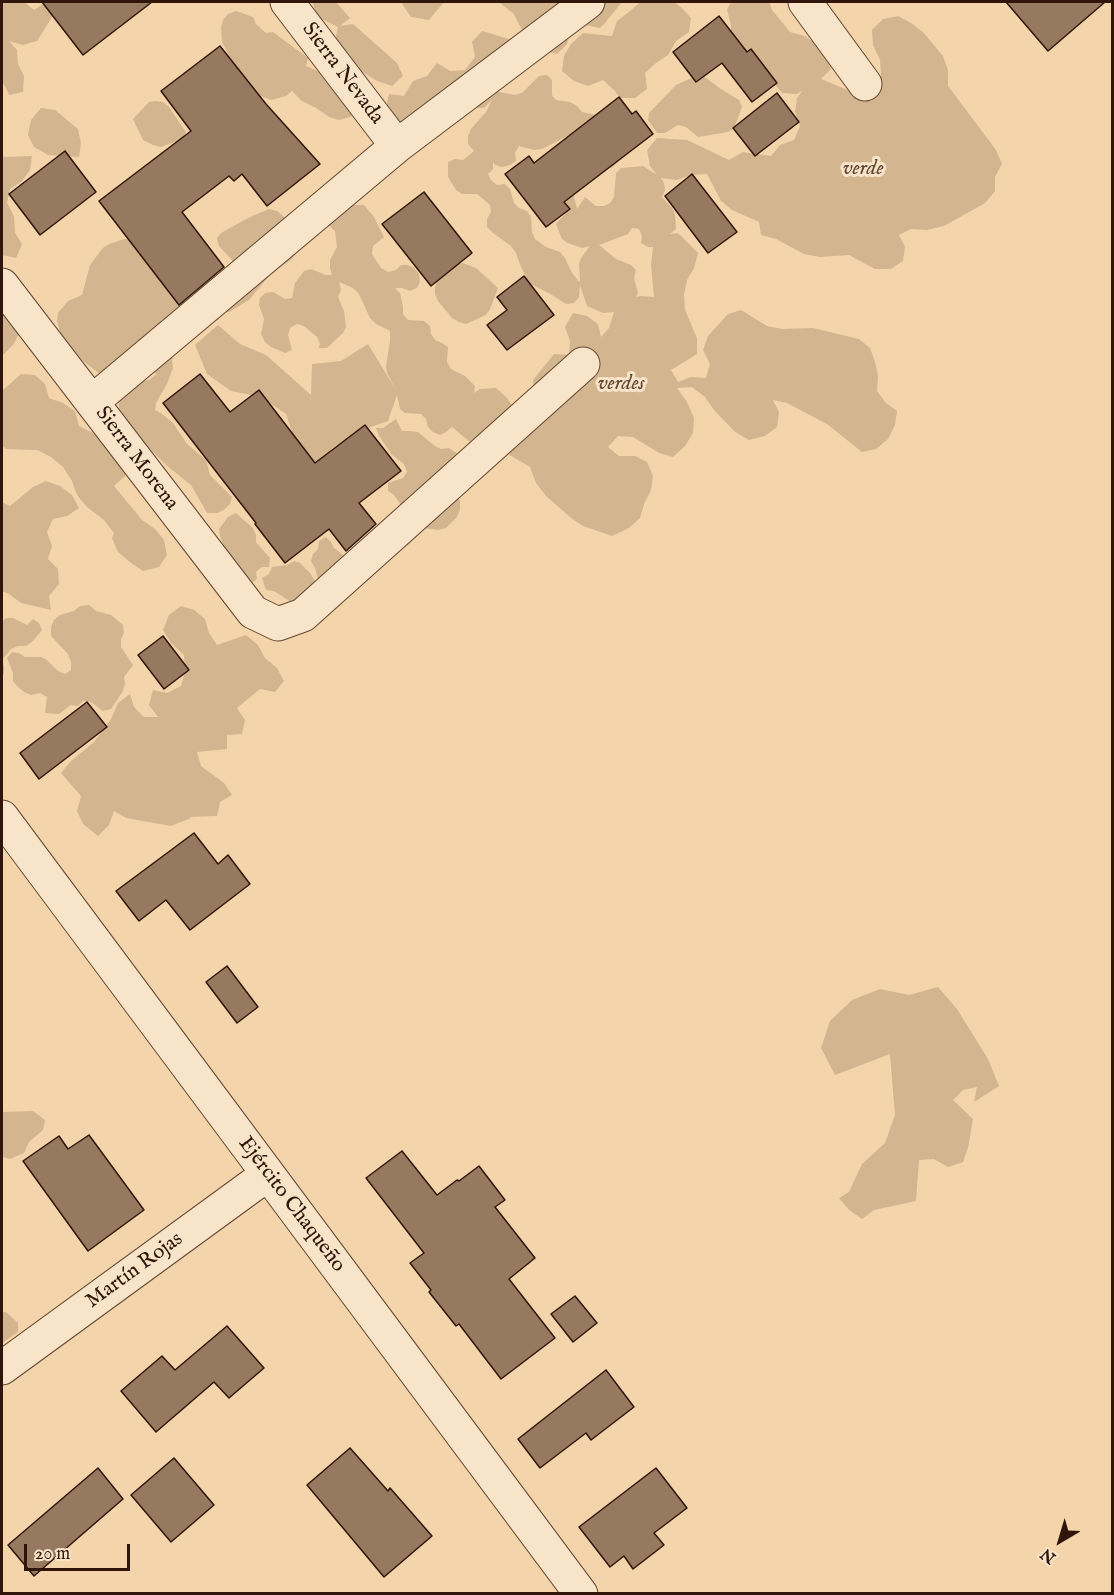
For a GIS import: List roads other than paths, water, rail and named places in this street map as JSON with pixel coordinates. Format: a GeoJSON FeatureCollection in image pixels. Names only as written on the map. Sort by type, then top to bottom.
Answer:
{"type":"FeatureCollection","features":[{"type":"Feature","properties":{"kind":"street","name":"Sierra Nevada"},"geometry":{"type":"LineString","coordinates":[[287,2],[397,146]]}},
{"type":"Feature","properties":{"kind":"street"},"geometry":{"type":"LineString","coordinates":[[92,402],[397,146],[588,2]]}},
{"type":"Feature","properties":{"kind":"street"},"geometry":{"type":"LineString","coordinates":[[805,2],[865,84]]}},
{"type":"Feature","properties":{"kind":"street","name":"Sierra Morena"},"geometry":{"type":"LineString","coordinates":[[2,285],[253,612],[278,624],[303,615],[583,363]]}},
{"type":"Feature","properties":{"kind":"street","name":"Ejército Chaqueño"},"geometry":{"type":"LineString","coordinates":[[8,838],[268,1174],[581,1593]]}},
{"type":"Feature","properties":{"kind":"street","name":"Martín Rojas"},"geometry":{"type":"LineString","coordinates":[[2,1368],[268,1174]]}},
{"type":"Feature","properties":{"kind":"park label","name":"verde"},"geometry":{"type":"Point","coordinates":[863,170]}},
{"type":"Feature","properties":{"kind":"park label","name":"verdes"},"geometry":{"type":"Point","coordinates":[621,385]}}]}
